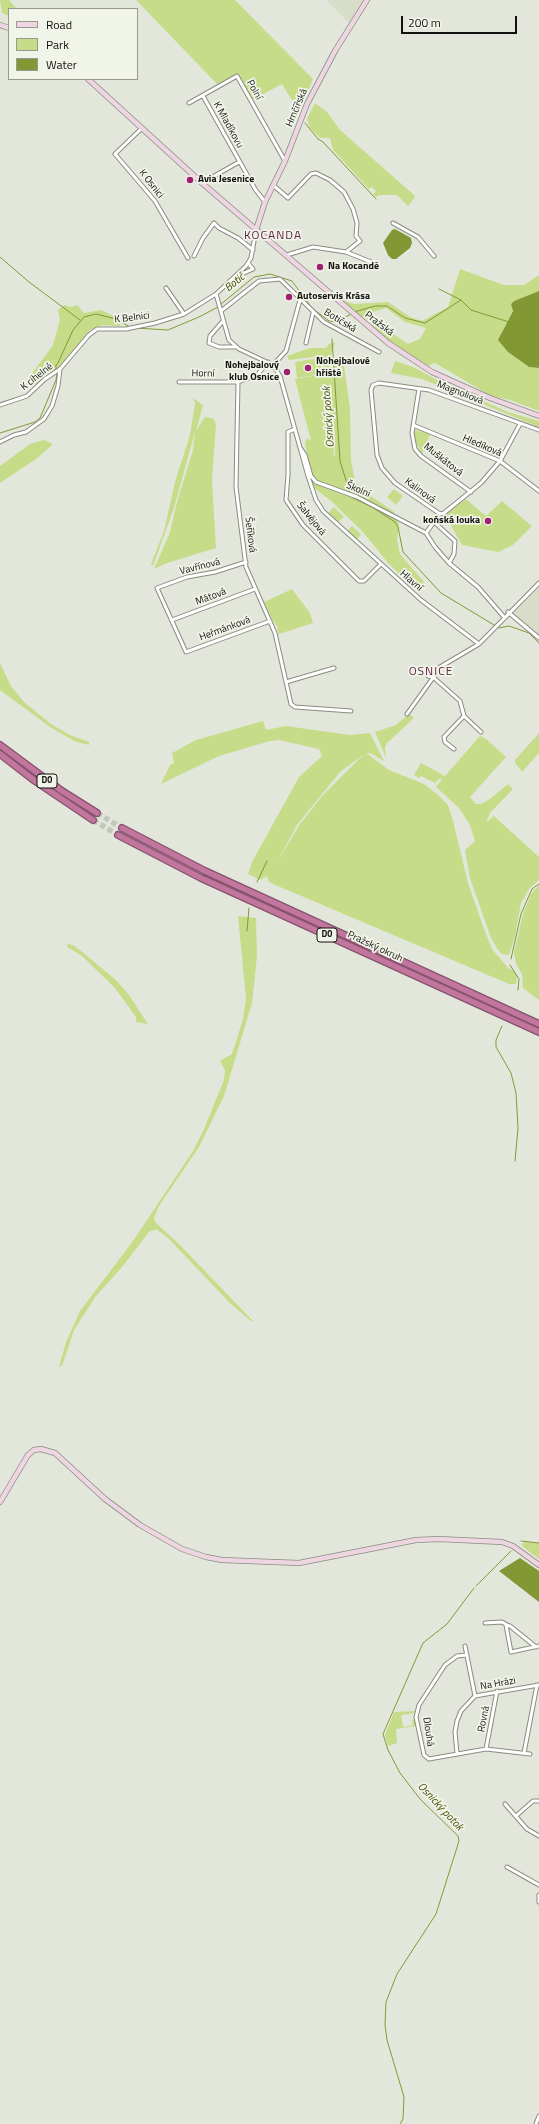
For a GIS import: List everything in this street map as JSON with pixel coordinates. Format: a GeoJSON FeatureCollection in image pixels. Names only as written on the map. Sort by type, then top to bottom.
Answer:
{"type":"FeatureCollection","features":[{"type":"Feature","properties":{"kind":"highway","name":"D0"},"geometry":{"type":"LineString","coordinates":[[0,744],[62,791],[97,813]]}},
{"type":"Feature","properties":{"kind":"highway","name":"D0"},"geometry":{"type":"LineString","coordinates":[[0,754],[35,782],[92,820]]}},
{"type":"Feature","properties":{"kind":"highway","name":"Pražský okruh"},"geometry":{"type":"LineString","coordinates":[[122,828],[205,871],[539,1024]]}},
{"type":"Feature","properties":{"kind":"highway","name":"Pražský okruh"},"geometry":{"type":"LineString","coordinates":[[118,835],[201,878],[539,1032]]}},
{"type":"Feature","properties":{"kind":"street","name":"Hrnčířská"},"geometry":{"type":"LineString","coordinates":[[256,230],[265,202],[285,161],[302,117],[320,79],[367,0]]}},
{"type":"Feature","properties":{"kind":"street"},"geometry":{"type":"LineString","coordinates":[[0,23],[8,28]]}},
{"type":"Feature","properties":{"kind":"street","name":"Polní"},"geometry":{"type":"LineString","coordinates":[[189,103],[237,76],[285,161]]}},
{"type":"Feature","properties":{"kind":"street","name":"Pražská"},"geometry":{"type":"LineString","coordinates":[[89,80],[141,129],[256,230],[287,255],[349,311],[388,342],[432,372],[484,396],[539,416]]}},
{"type":"Feature","properties":{"kind":"street","name":"K Mladíkovu"},"geometry":{"type":"LineString","coordinates":[[203,96],[239,162],[265,202]]}},
{"type":"Feature","properties":{"kind":"street","name":"K Osnici"},"geometry":{"type":"LineString","coordinates":[[141,129],[115,154],[155,201],[188,258]]}},
{"type":"Feature","properties":{"kind":"street","name":"K Mladíkovu"},"geometry":{"type":"LineString","coordinates":[[202,182],[239,162]]}},
{"type":"Feature","properties":{"kind":"street"},"geometry":{"type":"LineString","coordinates":[[273,185],[288,198],[311,174],[316,173],[330,180],[344,192],[353,209],[357,223],[356,236],[360,241],[346,252]]}},
{"type":"Feature","properties":{"kind":"street"},"geometry":{"type":"LineString","coordinates":[[194,256],[203,238],[214,223],[219,228],[238,238],[253,250]]}},
{"type":"Feature","properties":{"kind":"street"},"geometry":{"type":"LineString","coordinates":[[393,224],[418,237],[434,256]]}},
{"type":"Feature","properties":{"kind":"street"},"geometry":{"type":"LineString","coordinates":[[236,347],[227,336],[216,294],[248,263],[253,250],[256,230]]}},
{"type":"Feature","properties":{"kind":"street"},"geometry":{"type":"LineString","coordinates":[[287,255],[314,247],[346,252],[371,262]]}},
{"type":"Feature","properties":{"kind":"street"},"geometry":{"type":"LineString","coordinates":[[240,272],[244,273],[253,269],[248,263]]}},
{"type":"Feature","properties":{"kind":"street","name":"Botičská"},"geometry":{"type":"LineString","coordinates":[[221,309],[255,283],[264,279],[282,279],[313,313],[335,330],[379,352]]}},
{"type":"Feature","properties":{"kind":"street"},"geometry":{"type":"LineString","coordinates":[[166,288],[184,314]]}},
{"type":"Feature","properties":{"kind":"street","name":"K Belnici"},"geometry":{"type":"LineString","coordinates":[[58,370],[89,335],[97,329],[155,324],[184,314],[216,294]]}},
{"type":"Feature","properties":{"kind":"street"},"geometry":{"type":"LineString","coordinates":[[273,366],[286,351],[300,300]]}},
{"type":"Feature","properties":{"kind":"street"},"geometry":{"type":"LineString","coordinates":[[306,343],[313,313]]}},
{"type":"Feature","properties":{"kind":"street"},"geometry":{"type":"LineString","coordinates":[[223,321],[210,336],[209,343],[218,347],[236,347],[268,362],[273,366],[280,376],[301,449]]}},
{"type":"Feature","properties":{"kind":"street","name":"Horní"},"geometry":{"type":"LineString","coordinates":[[179,382],[238,382],[257,375],[268,362]]}},
{"type":"Feature","properties":{"kind":"street"},"geometry":{"type":"LineString","coordinates":[[0,442],[14,435],[26,432],[44,419],[49,413],[54,400],[58,370]]}},
{"type":"Feature","properties":{"kind":"street","name":"K cihelně"},"geometry":{"type":"LineString","coordinates":[[0,405],[27,396],[58,370]]}},
{"type":"Feature","properties":{"kind":"street","name":"Šeříková"},"geometry":{"type":"LineString","coordinates":[[238,382],[236,482],[247,571],[275,633],[290,704],[295,707],[351,711]]}},
{"type":"Feature","properties":{"kind":"street","name":"Magnoliová"},"geometry":{"type":"LineString","coordinates":[[373,386],[379,383],[429,390],[539,430]]}},
{"type":"Feature","properties":{"kind":"street","name":"Kalinová"},"geometry":{"type":"LineString","coordinates":[[373,386],[370,392],[377,455],[382,468],[387,476],[440,514],[444,513],[471,492],[500,461],[520,424]]}},
{"type":"Feature","properties":{"kind":"street","name":"Muškátová"},"geometry":{"type":"LineString","coordinates":[[419,389],[413,426],[413,442],[421,456],[471,492]]}},
{"type":"Feature","properties":{"kind":"street","name":"Hledíková"},"geometry":{"type":"LineString","coordinates":[[413,426],[500,461],[539,491]]}},
{"type":"Feature","properties":{"kind":"street","name":"Šalvějová"},"geometry":{"type":"LineString","coordinates":[[295,429],[288,432],[288,475],[286,500],[304,525],[359,581],[364,581],[380,565]]}},
{"type":"Feature","properties":{"kind":"street","name":"Školní"},"geometry":{"type":"LineString","coordinates":[[301,449],[306,455],[311,476],[316,482],[357,497],[426,533],[449,563],[478,588],[504,617]]}},
{"type":"Feature","properties":{"kind":"street","name":"Hlavní"},"geometry":{"type":"LineString","coordinates":[[301,449],[316,500],[323,511],[380,565],[421,600],[479,644]]}},
{"type":"Feature","properties":{"kind":"street"},"geometry":{"type":"LineString","coordinates":[[426,533],[434,522],[455,541],[454,554],[449,563]]}},
{"type":"Feature","properties":{"kind":"street","name":"Vavřínová"},"geometry":{"type":"LineString","coordinates":[[186,652],[157,588],[193,575],[216,572],[246,562]]}},
{"type":"Feature","properties":{"kind":"street"},"geometry":{"type":"LineString","coordinates":[[481,732],[464,716],[460,701],[433,677],[428,676],[427,671],[430,668],[435,670],[479,644],[508,612],[539,583]]}},
{"type":"Feature","properties":{"kind":"street","name":"Mátová"},"geometry":{"type":"LineString","coordinates":[[172,620],[255,589]]}},
{"type":"Feature","properties":{"kind":"street"},"geometry":{"type":"LineString","coordinates":[[508,612],[539,638]]}},
{"type":"Feature","properties":{"kind":"street","name":"Heřmánková"},"geometry":{"type":"LineString","coordinates":[[186,652],[270,621]]}},
{"type":"Feature","properties":{"kind":"street"},"geometry":{"type":"LineString","coordinates":[[286,682],[334,668]]}},
{"type":"Feature","properties":{"kind":"street"},"geometry":{"type":"LineString","coordinates":[[407,714],[436,674],[435,670]]}},
{"type":"Feature","properties":{"kind":"street"},"geometry":{"type":"LineString","coordinates":[[454,749],[446,742],[444,737],[464,716]]}},
{"type":"Feature","properties":{"kind":"street"},"geometry":{"type":"LineString","coordinates":[[0,1502],[28,1455],[34,1450],[41,1449],[55,1454],[105,1499],[140,1525],[182,1549],[206,1557],[222,1560],[299,1563],[327,1559],[416,1540],[439,1538],[502,1542],[513,1546],[539,1565]]}},
{"type":"Feature","properties":{"kind":"street"},"geometry":{"type":"LineString","coordinates":[[485,1624],[502,1622],[512,1627],[537,1647]]}},
{"type":"Feature","properties":{"kind":"street"},"geometry":{"type":"LineString","coordinates":[[507,1625],[506,1630],[511,1652],[537,1647]]}},
{"type":"Feature","properties":{"kind":"street"},"geometry":{"type":"LineString","coordinates":[[465,1646],[475,1696]]}},
{"type":"Feature","properties":{"kind":"street","name":"Dlouhá"},"geometry":{"type":"LineString","coordinates":[[467,1655],[457,1656],[445,1665],[420,1705],[416,1717],[424,1755],[429,1759],[486,1749],[530,1754]]}},
{"type":"Feature","properties":{"kind":"street"},"geometry":{"type":"LineString","coordinates":[[524,1754],[538,1685]]}},
{"type":"Feature","properties":{"kind":"street","name":"Na Hrázi"},"geometry":{"type":"LineString","coordinates":[[457,1754],[455,1732],[457,1721],[461,1711],[475,1696],[538,1685]]}},
{"type":"Feature","properties":{"kind":"street","name":"Rovná"},"geometry":{"type":"LineString","coordinates":[[486,1749],[497,1692]]}},
{"type":"Feature","properties":{"kind":"street"},"geometry":{"type":"LineString","coordinates":[[516,1816],[533,1801],[539,1801]]}},
{"type":"Feature","properties":{"kind":"street"},"geometry":{"type":"LineString","coordinates":[[505,1804],[527,1829],[539,1836]]}},
{"type":"Feature","properties":{"kind":"street"},"geometry":{"type":"LineString","coordinates":[[507,1867],[539,1885]]}},
{"type":"Feature","properties":{"kind":"street"},"geometry":{"type":"LineString","coordinates":[[539,1895],[539,1902]]}},
{"type":"Feature","properties":{"kind":"street"},"geometry":{"type":"LineString","coordinates":[[536,2124],[539,2116]]}},
{"type":"Feature","properties":{"kind":"shaded area"},"geometry":{"type":"Polygon","coordinates":[[[326,0],[363,0],[349,23],[326,0]]]}},
{"type":"Feature","properties":{"kind":"shaded area"},"geometry":{"type":"Polygon","coordinates":[[[539,586],[539,638],[512,615],[511,611],[539,586]]]}},
{"type":"Feature","properties":{"kind":"green space"},"geometry":{"type":"Polygon","coordinates":[[[0,0],[9,0],[16,8],[8,8],[8,16],[2,13],[0,0]]]}},
{"type":"Feature","properties":{"kind":"green space"},"geometry":{"type":"Polygon","coordinates":[[[136,0],[235,0],[313,79],[302,106],[299,108],[296,107],[282,84],[252,100],[238,76],[218,85],[136,0]]]}},
{"type":"Feature","properties":{"kind":"green space"},"geometry":{"type":"Polygon","coordinates":[[[315,103],[327,112],[340,130],[413,194],[415,197],[408,206],[397,195],[379,195],[376,197],[373,194],[376,191],[372,187],[369,189],[333,150],[330,138],[320,138],[310,128],[307,119],[315,103]]]}},
{"type":"Feature","properties":{"kind":"green space"},"geometry":{"type":"Polygon","coordinates":[[[460,269],[504,285],[524,285],[539,275],[539,291],[514,301],[511,304],[513,310],[502,332],[508,352],[529,367],[539,368],[539,411],[510,400],[491,396],[435,363],[426,366],[401,350],[368,325],[377,323],[408,344],[420,339],[426,328],[405,322],[386,308],[369,313],[367,319],[363,320],[334,294],[337,293],[347,302],[354,304],[388,302],[410,317],[422,321],[448,307],[460,269]]]}},
{"type":"Feature","properties":{"kind":"green space"},"geometry":{"type":"Polygon","coordinates":[[[64,305],[72,307],[77,305],[84,313],[101,310],[124,321],[119,326],[102,325],[90,330],[60,367],[49,373],[36,385],[28,379],[53,345],[60,320],[58,310],[64,305]]]}},
{"type":"Feature","properties":{"kind":"green space"},"geometry":{"type":"Polygon","coordinates":[[[335,342],[328,363],[330,368],[342,364],[344,366],[350,408],[351,461],[355,481],[366,493],[393,511],[399,524],[397,540],[400,554],[424,582],[418,591],[388,563],[363,532],[331,501],[313,487],[305,443],[307,438],[311,441],[295,379],[325,374],[321,356],[289,360],[287,356],[310,348],[326,348],[329,344],[335,342]],[[334,422],[332,433],[335,456],[334,422]]]}},
{"type":"Feature","properties":{"kind":"green space","name":"Nohejbalové hřiště"},"geometry":{"type":"Polygon","coordinates":[[[320,358],[322,374],[297,378],[295,362],[320,358]]]}},
{"type":"Feature","properties":{"kind":"green space"},"geometry":{"type":"Polygon","coordinates":[[[395,361],[413,367],[447,385],[508,412],[539,421],[539,427],[422,379],[391,373],[395,361]]]}},
{"type":"Feature","properties":{"kind":"green space"},"geometry":{"type":"Polygon","coordinates":[[[193,398],[203,405],[196,431],[205,417],[213,418],[216,424],[212,481],[216,548],[167,563],[154,569],[170,532],[177,502],[193,450],[195,432],[174,508],[153,566],[151,564],[164,531],[175,482],[190,435],[195,403],[193,398]]]}},
{"type":"Feature","properties":{"kind":"green space"},"geometry":{"type":"Polygon","coordinates":[[[416,430],[430,434],[422,454],[415,441],[414,432],[416,430]]]}},
{"type":"Feature","properties":{"kind":"green space"},"geometry":{"type":"Polygon","coordinates":[[[44,440],[53,444],[36,459],[0,483],[0,466],[30,444],[44,440]]]}},
{"type":"Feature","properties":{"kind":"green space"},"geometry":{"type":"Polygon","coordinates":[[[394,489],[403,496],[396,505],[387,497],[394,489]]]}},
{"type":"Feature","properties":{"kind":"green space","name":"koňská louka"},"geometry":{"type":"Polygon","coordinates":[[[466,499],[486,516],[502,501],[532,526],[513,545],[498,552],[462,545],[445,515],[466,499]]]}},
{"type":"Feature","properties":{"kind":"green space"},"geometry":{"type":"Polygon","coordinates":[[[334,507],[344,517],[338,522],[328,513],[334,507]]]}},
{"type":"Feature","properties":{"kind":"green space"},"geometry":{"type":"Polygon","coordinates":[[[352,526],[361,534],[357,540],[347,531],[352,526]]]}},
{"type":"Feature","properties":{"kind":"green space"},"geometry":{"type":"Polygon","coordinates":[[[292,589],[310,613],[313,623],[279,634],[277,626],[264,602],[292,589]]]}},
{"type":"Feature","properties":{"kind":"green space"},"geometry":{"type":"Polygon","coordinates":[[[0,663],[11,686],[24,702],[51,724],[70,735],[89,742],[89,745],[74,741],[50,727],[0,690],[0,663]]]}},
{"type":"Feature","properties":{"kind":"green space"},"geometry":{"type":"Polygon","coordinates":[[[409,714],[414,718],[387,743],[385,748],[386,758],[375,732],[396,725],[409,714]]]}},
{"type":"Feature","properties":{"kind":"green space"},"geometry":{"type":"Polygon","coordinates":[[[263,721],[266,730],[286,726],[350,735],[370,733],[384,761],[370,753],[366,754],[389,770],[424,784],[448,805],[468,883],[484,929],[492,949],[517,976],[516,984],[509,984],[273,884],[268,881],[267,876],[260,880],[248,874],[252,862],[299,777],[322,756],[319,749],[279,740],[270,741],[219,756],[161,784],[170,765],[174,763],[172,753],[196,740],[263,721]],[[364,754],[340,772],[297,825],[277,862],[300,824],[323,795],[364,754]]]}},
{"type":"Feature","properties":{"kind":"green space"},"geometry":{"type":"Polygon","coordinates":[[[539,733],[539,753],[522,772],[515,763],[515,760],[539,733]]]}},
{"type":"Feature","properties":{"kind":"green space"},"geometry":{"type":"Polygon","coordinates":[[[480,736],[486,739],[506,757],[470,797],[476,804],[481,804],[490,799],[508,784],[513,789],[490,813],[486,823],[494,816],[539,857],[539,880],[529,889],[521,903],[515,936],[509,955],[502,954],[491,938],[470,878],[465,850],[475,841],[470,825],[459,808],[436,787],[442,779],[440,778],[435,783],[421,776],[419,778],[414,775],[421,763],[445,776],[480,736]]]}},
{"type":"Feature","properties":{"kind":"green space"},"geometry":{"type":"Polygon","coordinates":[[[539,885],[539,1000],[523,988],[522,974],[516,964],[514,952],[523,914],[531,894],[539,885]]]}},
{"type":"Feature","properties":{"kind":"green space"},"geometry":{"type":"Polygon","coordinates":[[[238,916],[256,918],[257,956],[252,1003],[224,1096],[199,1147],[159,1206],[154,1218],[156,1223],[178,1243],[253,1321],[252,1322],[230,1303],[168,1238],[156,1229],[149,1232],[123,1266],[96,1296],[74,1330],[62,1366],[59,1367],[66,1342],[80,1311],[133,1241],[193,1151],[204,1129],[224,1080],[225,1070],[220,1061],[232,1054],[243,1019],[246,998],[238,916]]]}},
{"type":"Feature","properties":{"kind":"green space"},"geometry":{"type":"Polygon","coordinates":[[[69,944],[75,946],[116,980],[129,995],[148,1024],[136,1022],[136,1017],[115,988],[82,956],[67,947],[69,944]]]}},
{"type":"Feature","properties":{"kind":"green space"},"geometry":{"type":"Polygon","coordinates":[[[525,1542],[539,1543],[539,1559],[523,1547],[522,1544],[525,1542]]]}},
{"type":"Feature","properties":{"kind":"green space"},"geometry":{"type":"Polygon","coordinates":[[[415,1711],[414,1713],[401,1715],[403,1727],[413,1725],[412,1720],[415,1719],[416,1726],[396,1729],[397,1743],[388,1746],[385,1735],[394,1712],[415,1711]]]}},
{"type":"Feature","properties":{"kind":"water"},"geometry":{"type":"Polygon","coordinates":[[[395,229],[411,238],[412,243],[410,248],[396,259],[392,259],[388,255],[383,243],[392,230],[395,229]]]}},
{"type":"Feature","properties":{"kind":"water"},"geometry":{"type":"Polygon","coordinates":[[[539,291],[539,368],[529,367],[508,352],[498,340],[513,311],[511,304],[514,301],[539,291]]]}},
{"type":"Feature","properties":{"kind":"water"},"geometry":{"type":"Polygon","coordinates":[[[520,1558],[539,1571],[539,1602],[499,1571],[520,1558]]]}},
{"type":"Feature","properties":{"kind":"waterway"},"geometry":{"type":"LineString","coordinates":[[305,123],[318,139],[323,142],[376,199]]}},
{"type":"Feature","properties":{"kind":"waterway"},"geometry":{"type":"LineString","coordinates":[[0,257],[29,282],[80,320]]}},
{"type":"Feature","properties":{"kind":"waterway","name":"Botič"},"geometry":{"type":"LineString","coordinates":[[220,305],[254,277],[270,274],[292,281],[312,308],[329,321],[337,322],[351,314]]}},
{"type":"Feature","properties":{"kind":"waterway"},"geometry":{"type":"LineString","coordinates":[[439,289],[461,300]]}},
{"type":"Feature","properties":{"kind":"waterway","name":"Botič"},"geometry":{"type":"LineString","coordinates":[[354,312],[375,306],[387,306],[405,318],[425,323],[461,300],[471,310],[509,322]]}},
{"type":"Feature","properties":{"kind":"waterway","name":"Botič"},"geometry":{"type":"LineString","coordinates":[[135,328],[168,330],[218,307]]}},
{"type":"Feature","properties":{"kind":"waterway","name":"Botič"},"geometry":{"type":"LineString","coordinates":[[56,370],[56,365],[73,330],[84,317],[96,314],[116,319],[130,327]]}},
{"type":"Feature","properties":{"kind":"waterway","name":"Osnický potok"},"geometry":{"type":"LineString","coordinates":[[332,339],[340,461],[350,493]]}},
{"type":"Feature","properties":{"kind":"waterway","name":"Botič"},"geometry":{"type":"LineString","coordinates":[[0,433],[35,422],[40,418],[56,380],[57,373]]}},
{"type":"Feature","properties":{"kind":"waterway","name":"Osnický potok"},"geometry":{"type":"LineString","coordinates":[[353,498],[372,507],[395,522],[398,527],[403,552],[441,593],[499,628],[509,626],[529,633],[539,643]]}},
{"type":"Feature","properties":{"kind":"waterway"},"geometry":{"type":"LineString","coordinates":[[257,882],[267,861]]}},
{"type":"Feature","properties":{"kind":"waterway"},"geometry":{"type":"LineString","coordinates":[[511,959],[521,914],[532,889],[539,884]]}},
{"type":"Feature","properties":{"kind":"waterway"},"geometry":{"type":"LineString","coordinates":[[247,931],[249,908]]}},
{"type":"Feature","properties":{"kind":"waterway"},"geometry":{"type":"LineString","coordinates":[[510,965],[519,979],[518,990]]}},
{"type":"Feature","properties":{"kind":"waterway"},"geometry":{"type":"LineString","coordinates":[[502,1026],[496,1040],[496,1047],[511,1073],[516,1093],[518,1128],[515,1161]]}},
{"type":"Feature","properties":{"kind":"waterway","name":"Osnický potok"},"geometry":{"type":"LineString","coordinates":[[521,1541],[539,1543]]}},
{"type":"Feature","properties":{"kind":"waterway","name":"Osnický potok"},"geometry":{"type":"LineString","coordinates":[[476,1586],[511,1551]]}},
{"type":"Feature","properties":{"kind":"waterway","name":"Osnický potok"},"geometry":{"type":"LineString","coordinates":[[400,2124],[403,2119],[404,2097],[387,2040],[385,2025],[386,2002],[397,1974],[436,1914],[459,1841],[458,1836],[420,1799],[400,1773],[388,1750],[383,1734],[423,1643],[447,1624],[474,1588]]}},
{"type":"Feature","properties":{"kind":"tunnel"},"geometry":{"type":"LineString","coordinates":[[97,813],[122,828]]}},
{"type":"Feature","properties":{"kind":"tunnel"},"geometry":{"type":"LineString","coordinates":[[93,820],[118,835]]}},
{"type":"Feature","properties":{"kind":"place","name":"Avia Jesenice"},"geometry":{"type":"Point","coordinates":[190,180]}},
{"type":"Feature","properties":{"kind":"place","name":"Na Kocandě"},"geometry":{"type":"Point","coordinates":[320,267]}},
{"type":"Feature","properties":{"kind":"place","name":"Autoservis Krása"},"geometry":{"type":"Point","coordinates":[289,297]}},
{"type":"Feature","properties":{"kind":"place","name":"Nohejbalové hřiště"},"geometry":{"type":"Point","coordinates":[308,368]}},
{"type":"Feature","properties":{"kind":"place","name":"Nohejbalový klub Osnice"},"geometry":{"type":"Point","coordinates":[287,372]}},
{"type":"Feature","properties":{"kind":"place","name":"koňská louka"},"geometry":{"type":"Point","coordinates":[488,521]}},
{"type":"Feature","properties":{"kind":"district","name":"KOCANDA"},"geometry":{"type":"Point","coordinates":[273,236]}},
{"type":"Feature","properties":{"kind":"district","name":"OSNICE"},"geometry":{"type":"Point","coordinates":[431,672]}}]}
